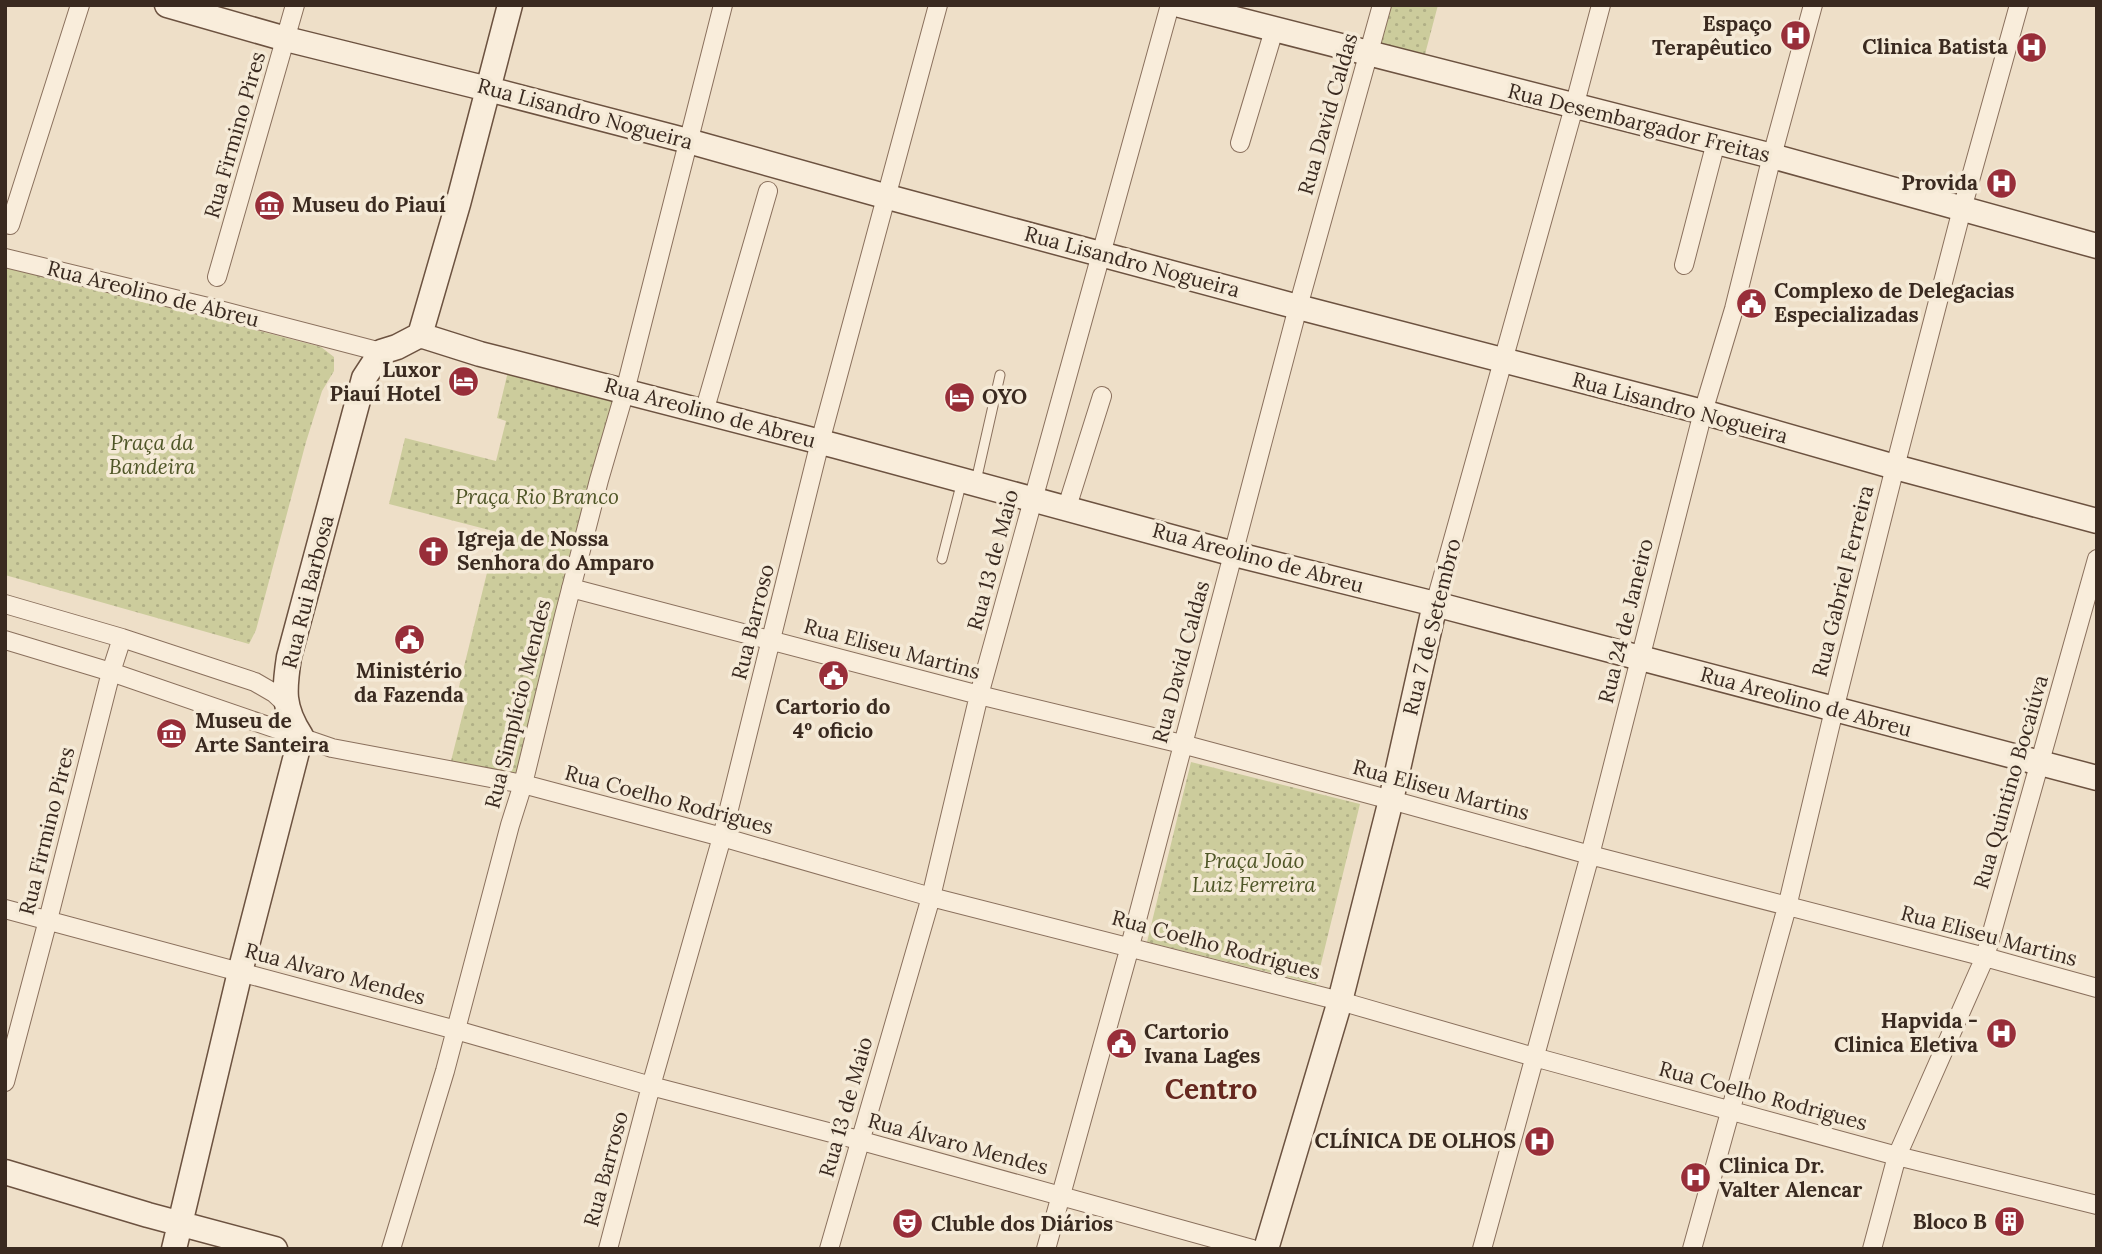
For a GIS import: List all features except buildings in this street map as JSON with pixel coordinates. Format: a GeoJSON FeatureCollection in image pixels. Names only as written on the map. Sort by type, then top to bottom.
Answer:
{"type":"FeatureCollection","features":[{"type":"Feature","properties":{"kind":"street"},"geometry":{"type":"LineString","coordinates":[[10,225],[79,5]]}},
{"type":"Feature","properties":{"kind":"street","name":"Rua Lisandro Nogueira"},"geometry":{"type":"LineString","coordinates":[[167,5],[286,39],[688,141],[1298,307],[1703,412],[2097,521]]}},
{"type":"Feature","properties":{"kind":"street","name":"Rua Firmino Pires"},"geometry":{"type":"LineString","coordinates":[[217,277],[295,5]]}},
{"type":"Feature","properties":{"kind":"street"},"geometry":{"type":"LineString","coordinates":[[381,352],[420,335],[458,204],[510,5]]}},
{"type":"Feature","properties":{"kind":"street","name":"Rua Simplício Mendes"},"geometry":{"type":"LineString","coordinates":[[391,1249],[445,1071],[523,785],[571,588],[625,391],[723,5]]}},
{"type":"Feature","properties":{"kind":"street","name":"Rua Barroso"},"geometry":{"type":"LineString","coordinates":[[608,1249],[722,837],[820,442],[939,5]]}},
{"type":"Feature","properties":{"kind":"street","name":"Rua 13 de Maio"},"geometry":{"type":"LineString","coordinates":[[829,1249],[931,897],[979,695],[1170,5]]}},
{"type":"Feature","properties":{"kind":"street","name":"Rua Desembargador Freitas"},"geometry":{"type":"LineString","coordinates":[[1180,5],[1772,156],[2097,246]]}},
{"type":"Feature","properties":{"kind":"street","name":"Rua David Caldas"},"geometry":{"type":"LineString","coordinates":[[1046,1249],[1130,946],[1298,307],[1381,5]]}},
{"type":"Feature","properties":{"kind":"street","name":"Rua 7 de Setembro"},"geometry":{"type":"LineString","coordinates":[[1266,1249],[1340,1001],[1391,800],[1435,604],[1601,5]]}},
{"type":"Feature","properties":{"kind":"street","name":"Rua 24 de Janeiro"},"geometry":{"type":"LineString","coordinates":[[1482,1249],[1590,855],[1703,412],[1734,309],[1813,5]]}},
{"type":"Feature","properties":{"kind":"street","name":"Rua Gabriel Ferreira"},"geometry":{"type":"LineString","coordinates":[[1692,1249],[1787,907],[1895,467],[1962,209],[2019,5]]}},
{"type":"Feature","properties":{"kind":"street"},"geometry":{"type":"LineString","coordinates":[[1240,143],[1274,30]]}},
{"type":"Feature","properties":{"kind":"street"},"geometry":{"type":"LineString","coordinates":[[1684,265],[1716,142]]}},
{"type":"Feature","properties":{"kind":"street"},"geometry":{"type":"LineString","coordinates":[[704,412],[768,191]]}},
{"type":"Feature","properties":{"kind":"street","name":"Rua Areolino de Abreu"},"geometry":{"type":"LineString","coordinates":[[5,258],[381,352]]}},
{"type":"Feature","properties":{"kind":"street","name":"Rua Areolino de Abreu"},"geometry":{"type":"LineString","coordinates":[[420,335],[480,354],[1034,498],[1234,554],[1435,604],[2097,778]]}},
{"type":"Feature","properties":{"kind":"street","name":"Rua Rui Barbosa"},"geometry":{"type":"LineString","coordinates":[[285,702],[289,657],[364,378],[381,352]]}},
{"type":"Feature","properties":{"kind":"street"},"geometry":{"type":"LineString","coordinates":[[1067,507],[1102,396]]}},
{"type":"Feature","properties":{"kind":"street","name":"Rua Quintino Bocaiúva"},"geometry":{"type":"LineString","coordinates":[[1872,1249],[1897,1156],[1985,957],[2097,559]]}},
{"type":"Feature","properties":{"kind":"street","name":"Rua Eliseu Martins"},"geometry":{"type":"LineString","coordinates":[[571,588],[979,695],[1182,744],[1590,855],[2097,988]]}},
{"type":"Feature","properties":{"kind":"street"},"geometry":{"type":"LineString","coordinates":[[5,604],[122,638],[255,682],[285,702],[291,720],[311,740],[240,972],[174,1249]]}},
{"type":"Feature","properties":{"kind":"street","name":"Rua Firmino Pires"},"geometry":{"type":"LineString","coordinates":[[5,1082],[122,638]]}},
{"type":"Feature","properties":{"kind":"street"},"geometry":{"type":"LineString","coordinates":[[5,640],[111,672]]}},
{"type":"Feature","properties":{"kind":"street","name":"Rua Coelho Rodrigues"},"geometry":{"type":"LineString","coordinates":[[111,672],[332,748],[523,785],[722,837],[931,897],[1340,1001],[1897,1156],[2097,1205]]}},
{"type":"Feature","properties":{"kind":"street","name":"Rua Alvaro Mendes"},"geometry":{"type":"LineString","coordinates":[[5,909],[456,1030],[652,1086]]}},
{"type":"Feature","properties":{"kind":"street","name":"Rua Álvaro Mendes"},"geometry":{"type":"LineString","coordinates":[[652,1086],[859,1140],[1252,1249]]}},
{"type":"Feature","properties":{"kind":"street"},"geometry":{"type":"LineString","coordinates":[[5,1172],[275,1249]]}},
{"type":"Feature","properties":{"kind":"lane"},"geometry":{"type":"LineString","coordinates":[[942,559],[969,481],[1000,375]]}},
{"type":"Feature","properties":{"kind":"green space"},"geometry":{"type":"Polygon","coordinates":[[[1386,5],[1438,5],[1424,58],[1376,45],[1386,5]]]}},
{"type":"Feature","properties":{"kind":"green space","name":"Praça da Bandeira"},"geometry":{"type":"Polygon","coordinates":[[[5,264],[321,347],[334,357],[334,371],[322,391],[306,442],[256,630],[249,644],[5,575],[5,264]]]}},
{"type":"Feature","properties":{"kind":"green space","name":"Praça Rio Branco"},"geometry":{"type":"Polygon","coordinates":[[[509,367],[618,395],[522,778],[450,765],[468,693],[458,691],[497,532],[389,504],[405,438],[496,461],[506,421],[497,418],[509,367]]]}},
{"type":"Feature","properties":{"kind":"green space","name":"Praça João Luiz Ferreira"},"geometry":{"type":"Polygon","coordinates":[[[1191,762],[1360,804],[1316,984],[1147,942],[1191,762]]]}},
{"type":"Feature","properties":{"kind":"place","name":"Espaço Terapêutico"},"geometry":{"type":"Point","coordinates":[1795,36]}},
{"type":"Feature","properties":{"kind":"place","name":"Clinica Batista"},"geometry":{"type":"Point","coordinates":[2031,47]}},
{"type":"Feature","properties":{"kind":"place","name":"Provida"},"geometry":{"type":"Point","coordinates":[2001,183]}},
{"type":"Feature","properties":{"kind":"place","name":"Museu do Piauí"},"geometry":{"type":"Point","coordinates":[269,205]}},
{"type":"Feature","properties":{"kind":"place","name":"Complexo de Delegacias Especializadas"},"geometry":{"type":"Point","coordinates":[1751,303]}},
{"type":"Feature","properties":{"kind":"place","name":"Luxor Piauí Hotel"},"geometry":{"type":"Point","coordinates":[464,382]}},
{"type":"Feature","properties":{"kind":"place","name":"OYO"},"geometry":{"type":"Point","coordinates":[959,397]}},
{"type":"Feature","properties":{"kind":"place","name":"Igreja de Nossa Senhora do Amparo"},"geometry":{"type":"Point","coordinates":[434,551]}},
{"type":"Feature","properties":{"kind":"place","name":"Ministério da Fazenda"},"geometry":{"type":"Point","coordinates":[409,639]}},
{"type":"Feature","properties":{"kind":"place","name":"Cartorio do 4º oficio"},"geometry":{"type":"Point","coordinates":[833,675]}},
{"type":"Feature","properties":{"kind":"place","name":"Museu de Arte Santeira"},"geometry":{"type":"Point","coordinates":[172,733]}},
{"type":"Feature","properties":{"kind":"place","name":"Hapvida - Clinica Eletiva"},"geometry":{"type":"Point","coordinates":[2001,1033]}},
{"type":"Feature","properties":{"kind":"place","name":"Cartorio Ivana Lages"},"geometry":{"type":"Point","coordinates":[1121,1044]}},
{"type":"Feature","properties":{"kind":"place","name":"CLÍNICA DE OLHOS"},"geometry":{"type":"Point","coordinates":[1539,1141]}},
{"type":"Feature","properties":{"kind":"place","name":"Clinica Dr. Valter Alencar"},"geometry":{"type":"Point","coordinates":[1696,1178]}},
{"type":"Feature","properties":{"kind":"place","name":"Bloco B"},"geometry":{"type":"Point","coordinates":[2010,1222]}},
{"type":"Feature","properties":{"kind":"place","name":"Cluble dos Diários"},"geometry":{"type":"Point","coordinates":[908,1224]}},
{"type":"Feature","properties":{"kind":"district","name":"Centro"},"geometry":{"type":"Point","coordinates":[1211,1089]}}]}
